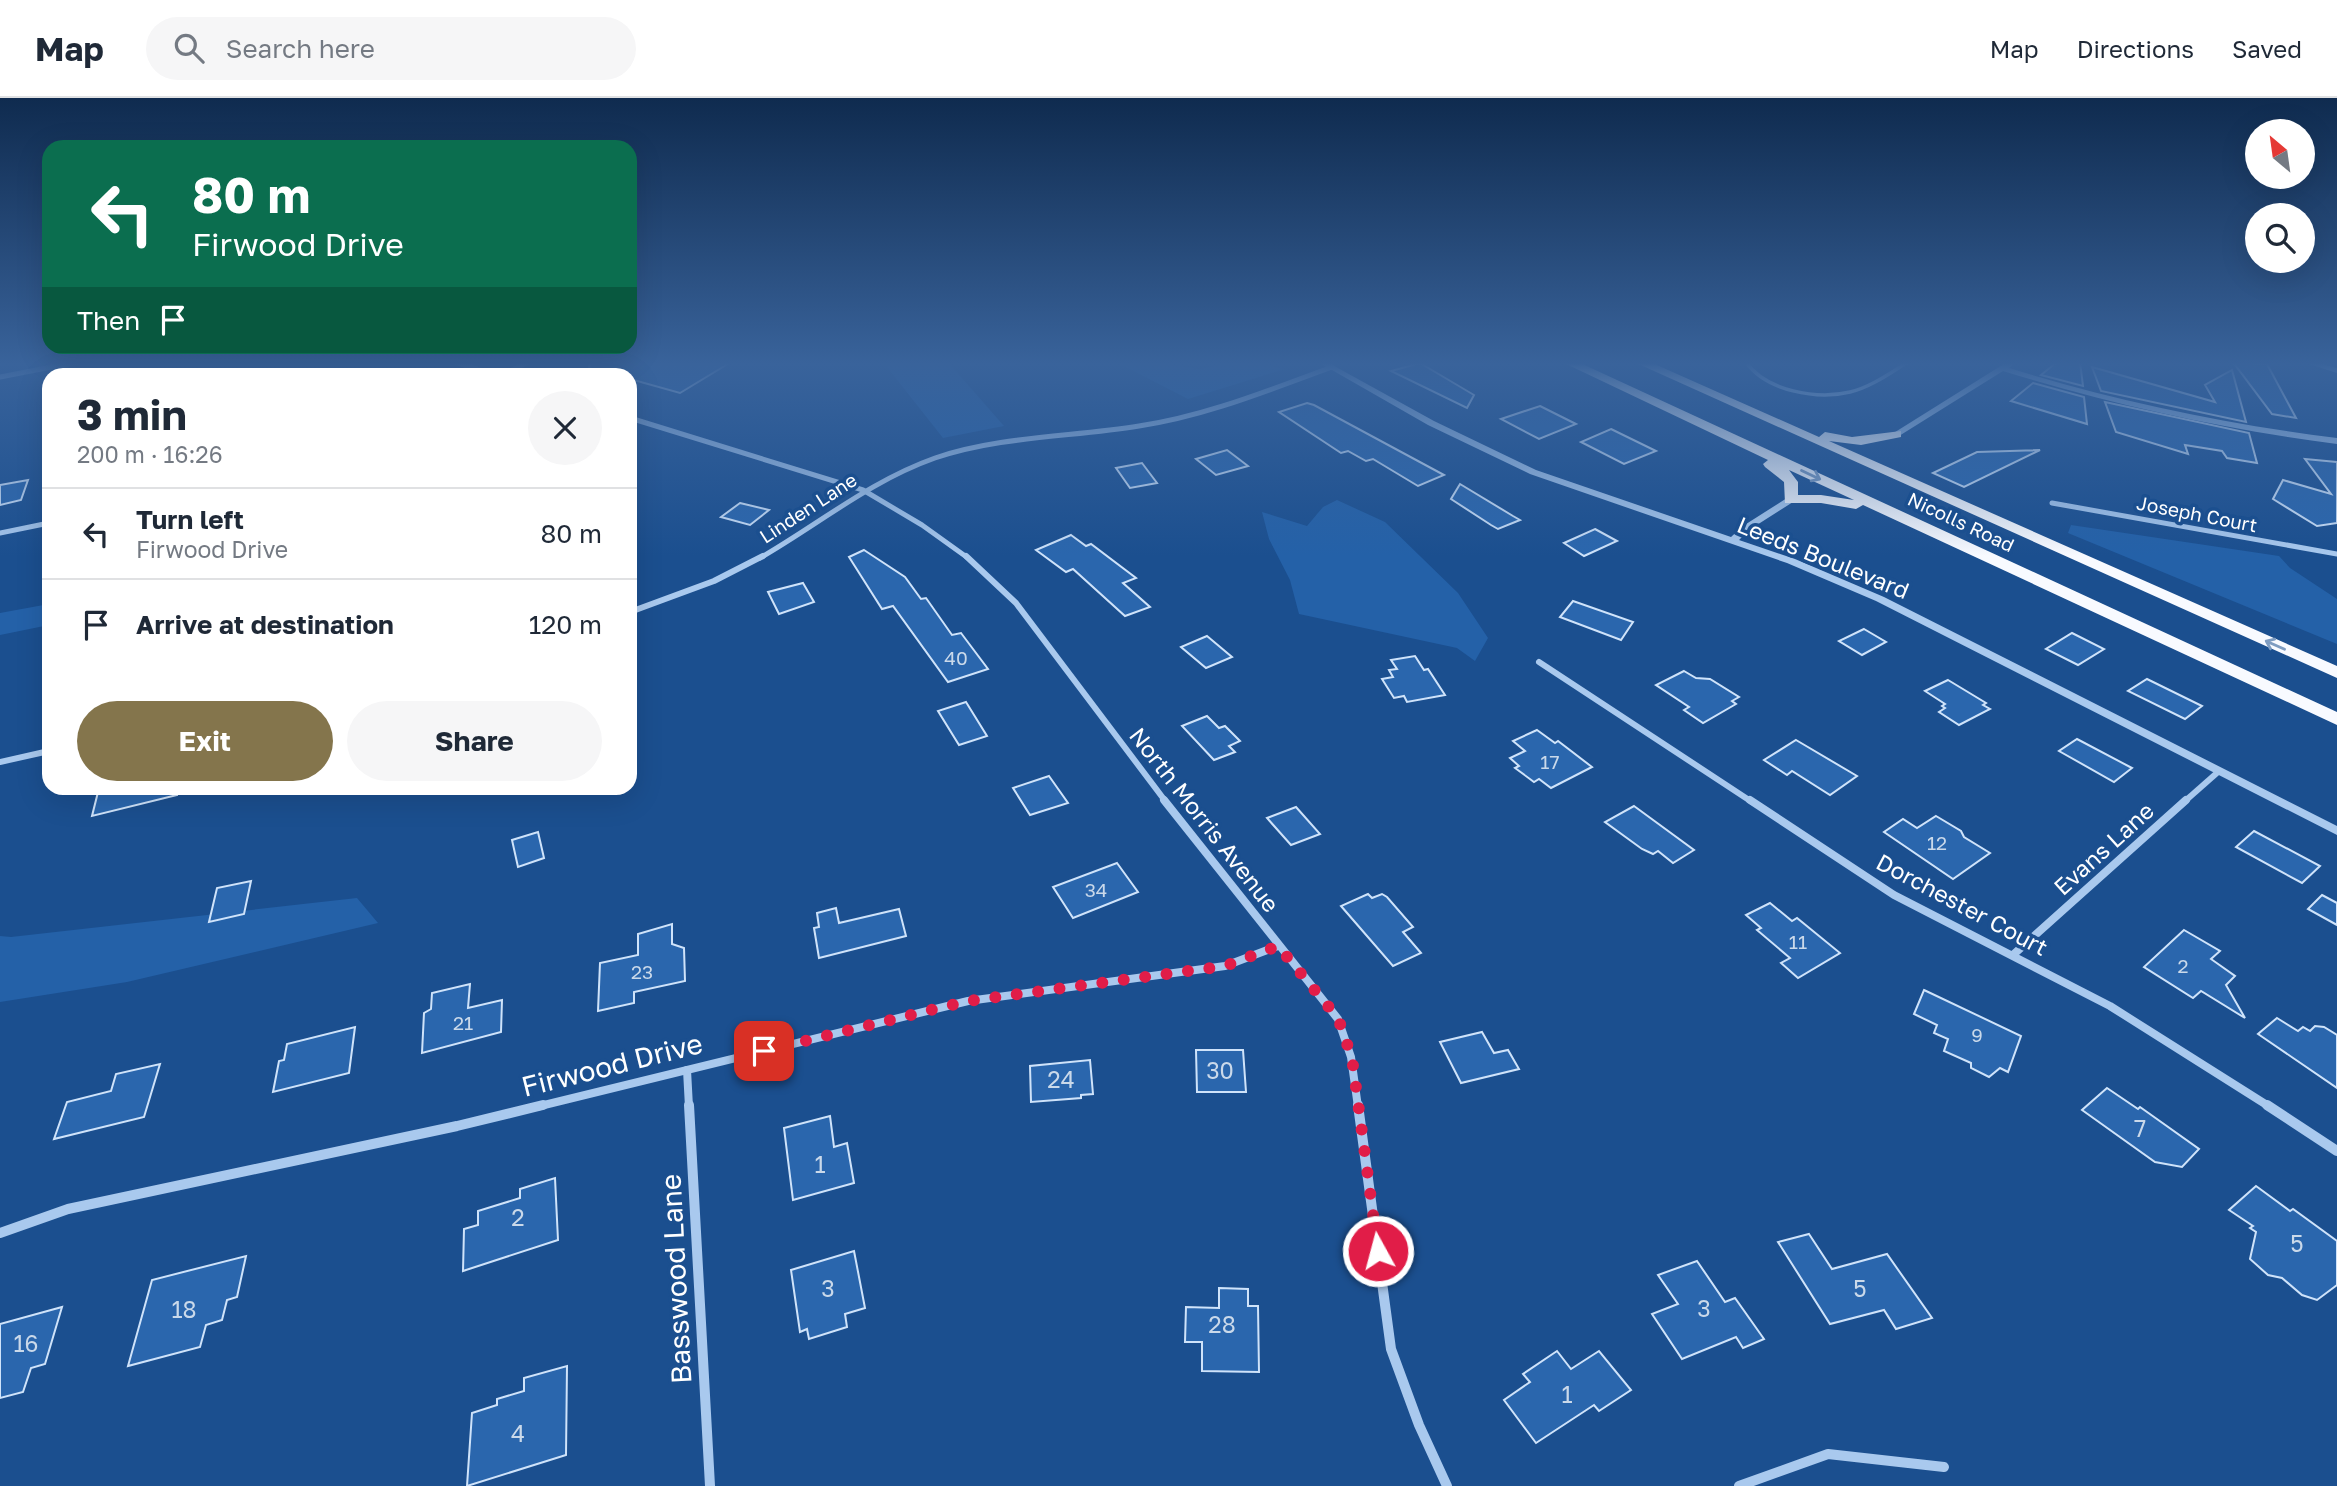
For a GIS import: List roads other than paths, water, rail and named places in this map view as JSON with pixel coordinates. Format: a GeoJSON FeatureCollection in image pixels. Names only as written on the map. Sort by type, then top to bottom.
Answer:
{"type":"FeatureCollection","features":[{"type":"Feature","properties":{"kind":"highway","name":"Nicolls Road"},"geometry":{"type":"LineString","coordinates":[[1708,427],[2337,719]]}},
{"type":"Feature","properties":{"kind":"highway","name":"Nicolls Road"},"geometry":{"type":"LineString","coordinates":[[1784,427],[2337,673]]}},
{"type":"Feature","properties":{"kind":"highway"},"geometry":{"type":"LineString","coordinates":[[1802,427],[1844,441],[1864,442],[1896,434]]}},
{"type":"Feature","properties":{"kind":"highway"},"geometry":{"type":"LineString","coordinates":[[1896,434],[1886,453],[1897,468],[1962,497],[2059,550]]}},
{"type":"Feature","properties":{"kind":"highway"},"geometry":{"type":"LineString","coordinates":[[1749,446],[1788,477],[1793,487],[1790,500],[1833,500],[1863,508],[2020,581],[2136,625]]}},
{"type":"Feature","properties":{"kind":"street","name":"North Morris Avenue"},"geometry":{"type":"LineString","coordinates":[[658,427],[863,490],[922,525],[978,565],[1016,603],[1062,661],[1119,743],[1338,1018],[1352,1058],[1391,1349],[1419,1425],[1447,1486]]}},
{"type":"Feature","properties":{"kind":"street","name":"Linden Lane"},"geometry":{"type":"LineString","coordinates":[[637,610],[759,559],[826,518],[863,490],[911,467],[950,453],[991,444],[1135,427]]}},
{"type":"Feature","properties":{"kind":"street","name":"Leeds Boulevard"},"geometry":{"type":"LineString","coordinates":[[1440,427],[1533,471],[1815,571],[1881,599],[2337,831]]}},
{"type":"Feature","properties":{"kind":"street"},"geometry":{"type":"LineString","coordinates":[[1896,434],[1908,427]]}},
{"type":"Feature","properties":{"kind":"street"},"geometry":{"type":"LineString","coordinates":[[2240,427],[2337,441]]}},
{"type":"Feature","properties":{"kind":"street"},"geometry":{"type":"LineString","coordinates":[[1732,541],[1746,528],[1790,500]]}},
{"type":"Feature","properties":{"kind":"street","name":"Joseph Court"},"geometry":{"type":"LineString","coordinates":[[2052,503],[2337,554]]}},
{"type":"Feature","properties":{"kind":"street"},"geometry":{"type":"LineString","coordinates":[[0,533],[42,524]]}},
{"type":"Feature","properties":{"kind":"street","name":"Dorchester Court"},"geometry":{"type":"LineString","coordinates":[[1539,662],[1894,895],[1955,928],[2014,954],[2140,1023],[2337,1151]]}},
{"type":"Feature","properties":{"kind":"street"},"geometry":{"type":"LineString","coordinates":[[0,762],[42,753]]}},
{"type":"Feature","properties":{"kind":"street","name":"Evans Lane"},"geometry":{"type":"LineString","coordinates":[[2014,954],[2218,772]]}},
{"type":"Feature","properties":{"kind":"street","name":"Firwood Drive"},"geometry":{"type":"LineString","coordinates":[[0,1233],[68,1209],[457,1126],[968,1001],[1225,966],[1278,946]]}},
{"type":"Feature","properties":{"kind":"street","name":"Basswood Lane"},"geometry":{"type":"LineString","coordinates":[[687,1070],[710,1486]]}},
{"type":"Feature","properties":{"kind":"street"},"geometry":{"type":"LineString","coordinates":[[1739,1486],[1828,1454],[1944,1467]]}}]}
